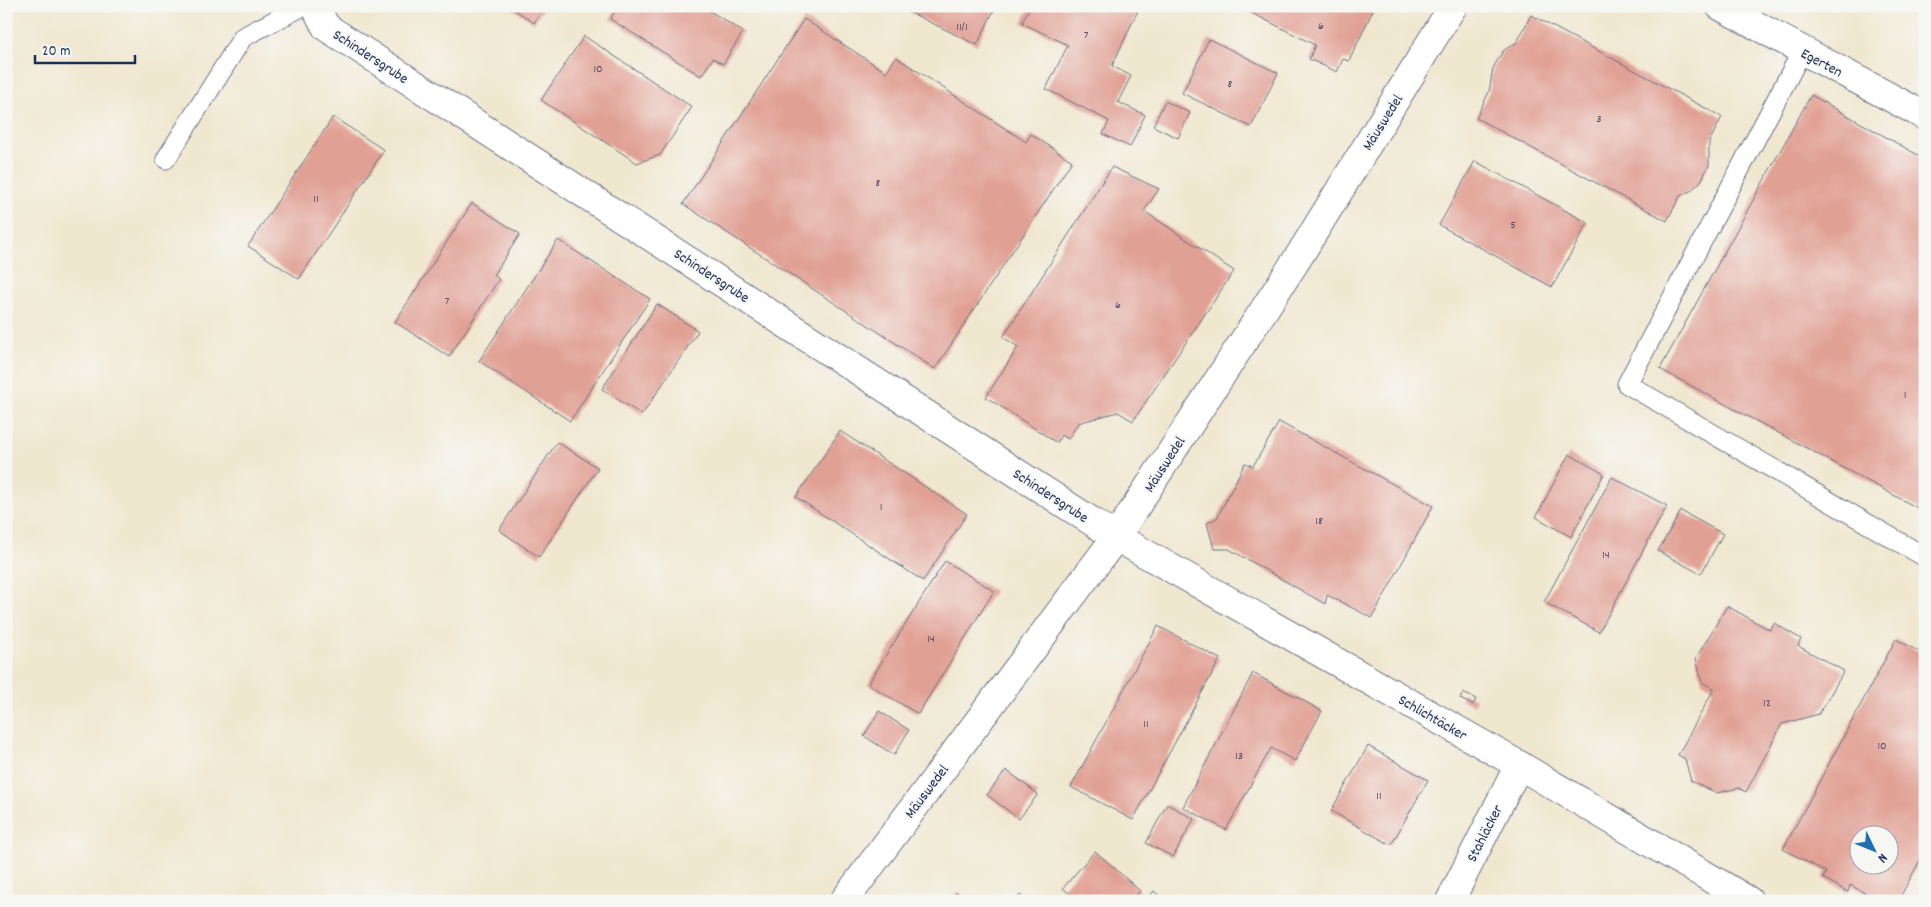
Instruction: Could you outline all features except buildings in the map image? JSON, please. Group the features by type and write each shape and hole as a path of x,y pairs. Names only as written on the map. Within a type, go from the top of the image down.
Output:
{"street":[{"name":"Schindersgrube","path":"315,6 326,27 1116,537"},
{"name":"Mäuswedel","path":"844,901 1116,537 1299,256 1453,6"},
{"name":"Egerten","path":"1720,6 1925,116"},
{"name":"Schlichtäcker","path":"1116,537 1518,765 1749,901"},
{"name":"Stahläcker","path":"1450,901 1518,765"}],"lane":[{"path":"166,159 243,37 303,6"},
{"path":"1802,51 1627,384 1925,556"}]}
